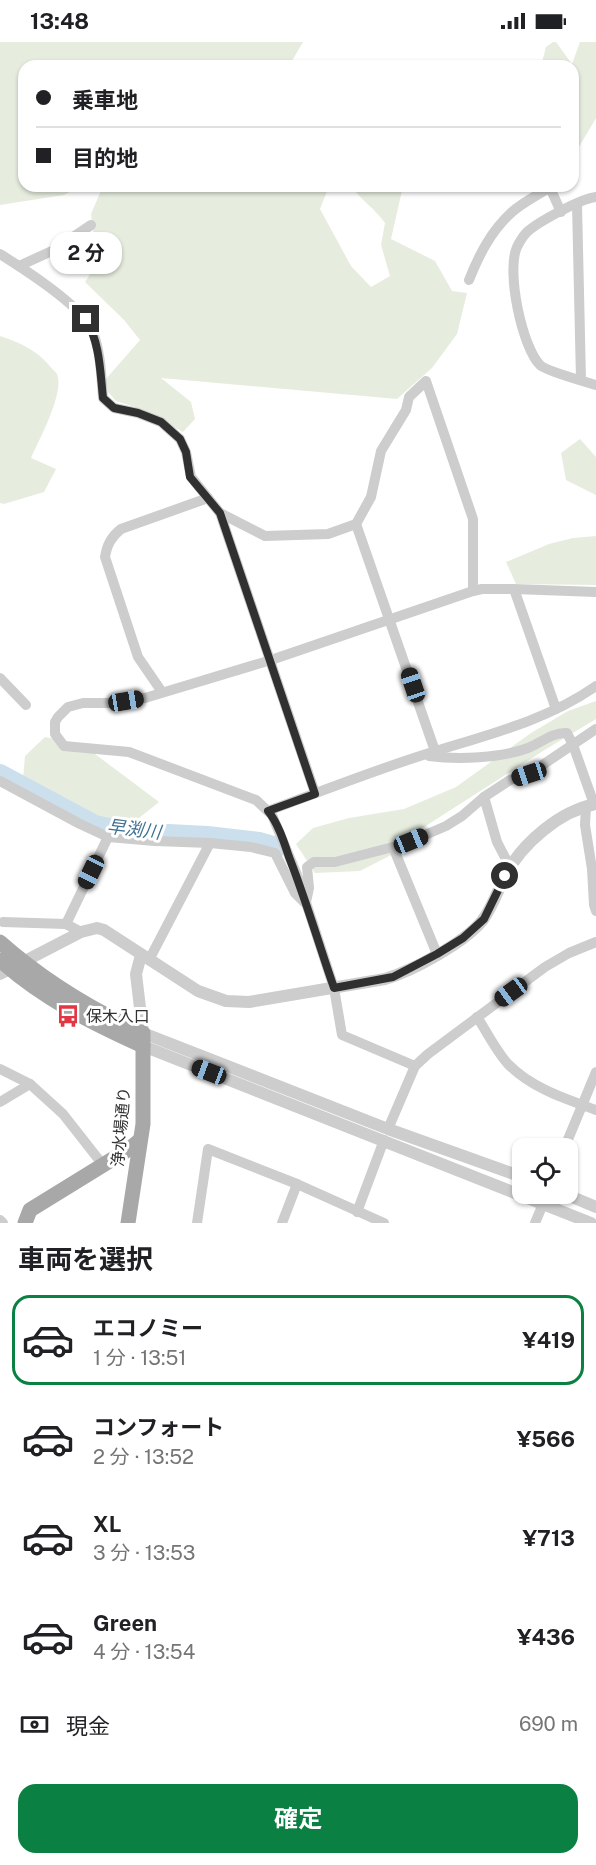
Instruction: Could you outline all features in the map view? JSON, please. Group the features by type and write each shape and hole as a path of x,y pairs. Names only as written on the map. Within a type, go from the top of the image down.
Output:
{"main road":[{"path":"0,942 8,966 76,1015 143,1040"},
{"name":"浄水場通り","path":"128,1223 143,1124 143,1040"},
{"path":"25,1223 30,1210 140,1140"}],"street":[{"path":"469,280 492,233 512,212 542,192"},
{"path":"552,192 561,212"},
{"path":"596,197 589,198 561,212 527,232 514,257 520,323 541,367 596,385"},
{"path":"577,204 581,380"},
{"path":"19,266 54,250 91,225"},
{"path":"0,254 35,277 86,319 99,351 103,398 114,408 138,413 161,422 180,439 186,452 190,477 220,513 315,794"},
{"path":"220,513 265,536 327,534 356,524 371,497 381,452 406,410 410,397 426,381 473,519 473,591"},
{"path":"162,692 138,657 105,557 107,546 121,529 208,498"},
{"path":"356,524 435,751"},
{"path":"514,589 556,710"},
{"path":"415,1066 342,1035 334,988 297,875 272,815 268,811 255,800 129,752 64,746 55,734 55,723 68,707 83,703 126,701 162,692 271,660 473,591 514,589 596,592"},
{"path":"0,678 27,705"},
{"path":"268,811 423,755 546,715 596,686"},
{"path":"306,903 309,888 307,867 310,864 335,862 393,847 446,826 462,816 484,796 510,780 529,774 571,740 596,729"},
{"path":"423,755 471,757 513,752 528,748 560,733 571,740 592,805 587,841 596,910"},
{"path":"0,781 108,837 154,842 210,843 251,847 275,853 295,893 306,903"},
{"path":"484,796 497,842 510,867"},
{"path":"8,966 81,932 97,928 104,930 198,991 217,999 235,1002 249,1002 393,977 463,938 484,919 510,867 523,849 544,830 592,805"},
{"path":"66,924 108,837"},
{"path":"210,843 136,974 143,1040 386,1135 512,1190"},
{"path":"393,847 437,954"},
{"path":"3,922 66,924 81,932"},
{"path":"357,1212 415,1066 477,1017 553,963 569,953 596,942"},
{"path":"477,1017 504,1059 521,1075 545,1090 596,1110"},
{"path":"0,1069 30,1084 63,1114 103,1165"},
{"path":"568,1138 596,1072"},
{"path":"0,1102 30,1084"},
{"path":"386,1135 512,1174"},
{"path":"197,1223 208,1149 384,1223"},
{"path":"282,1223 297,1185"},
{"path":"578,1199 596,1207"},
{"path":"535,1223 543,1204 591,1223"}],"shaded area":[{"path":"0,42 303,42 292,60 18,60 18,192 70,192 64,195 0,205"},
{"path":"556,42 569,60 543,60 546,47"},
{"path":"580,42 596,42 596,118 579,147 579,60 573,60"},
{"path":"100,192 327,192 320,209 351,266 371,287 390,276 381,245 385,223 356,192 402,192 391,239 435,261 452,291 467,293 457,334 432,368 397,399 161,378 191,402 195,419 183,432 144,410 116,401 108,392 105,380 140,340 124,320 85,282 105,251 94,237 91,214"},
{"path":"0,336 38,354 57,374 59,382 50,416 31,458 56,469 44,492 4,504 0,503"},
{"path":"580,439 596,457 596,495 566,480 561,453"},
{"path":"596,536 596,585 516,584 506,562 549,544 573,538"},
{"path":"596,701 596,719 421,829 399,851 360,871 315,873 296,844 313,828 349,818 404,809 456,787 531,733 568,711"},
{"path":"45,737 83,745 159,802 128,827 75,811 23,779 25,756"}],"waterway":[{"name":"早渕川","path":"0,773 95,824 130,831 207,835 259,841 280,847"}],"place":[{"name":"保木入口","path":"68,1016"}],"route":[{"path":"86,319 99,351 103,398 114,408 138,413 161,422 180,439 186,452 190,477 220,513 315,794 268,811 272,815 297,875 334,988 393,977 463,938 484,919 505,876"}]}
